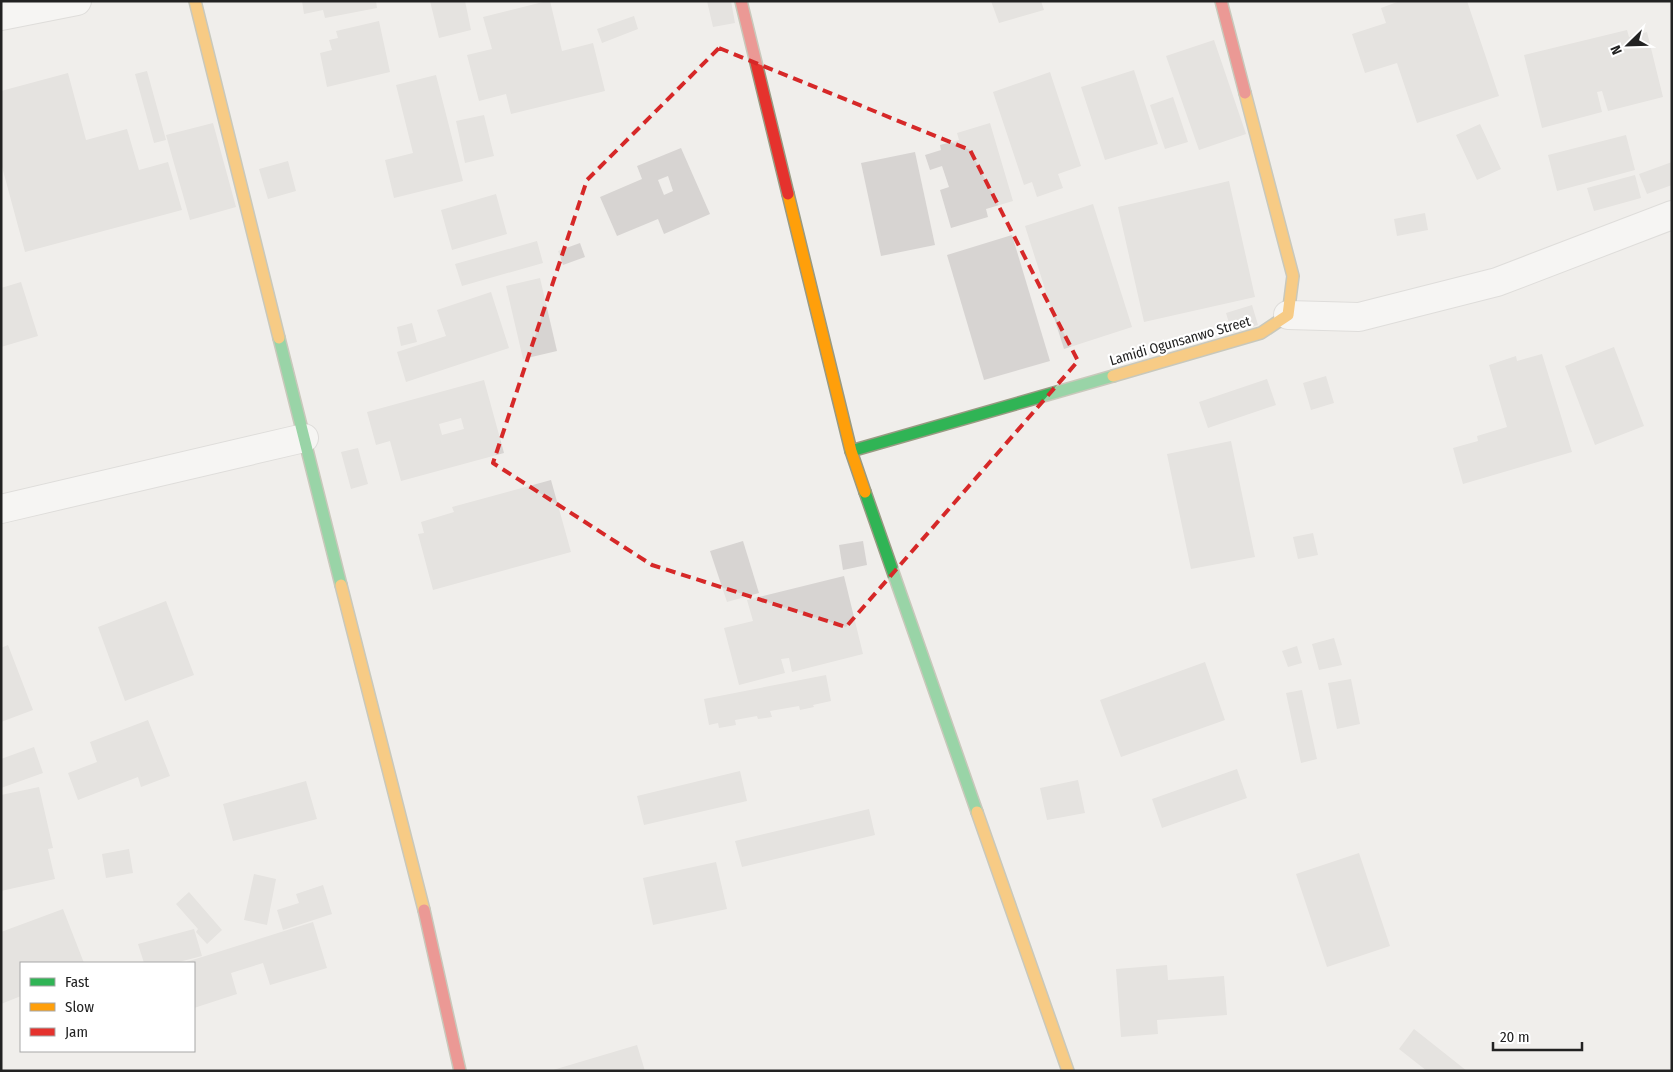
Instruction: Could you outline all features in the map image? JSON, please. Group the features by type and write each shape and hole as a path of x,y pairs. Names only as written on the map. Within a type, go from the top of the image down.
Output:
{"street":[{"path":"1,16 76,1"},
{"path":"196,1 304,438 425,914 460,1071"},
{"path":"741,1 851,451 1068,1071"},
{"path":"1221,1 1293,276 1288,315 1359,318 1498,282 1672,215"},
{"name":"Lamidi Ogunsanwo Street","path":"851,451 1262,333 1288,315"},
{"path":"1,509 304,438"}],"highlighted area":[{"path":"719,48 970,150 1078,361 846,627 652,565 493,463 587,180"}],"building":[{"path":"302,1 376,1 377,8 325,18 323,10 304,14"},
{"path":"430,1 465,1 471,30 439,38"},
{"path":"550,1 562,51 593,43 605,91 511,114 506,94 479,101 467,55 492,49 483,17"},
{"path":"707,1 731,1 735,23 713,27"},
{"path":"991,1 1041,1 1044,10 999,23"},
{"path":"1400,1 1467,1 1499,96 1417,123 1397,63 1365,73 1352,34 1386,23 1381,8"},
{"path":"634,16 638,29 602,43 597,29"},
{"path":"379,21 390,72 327,87 320,53 332,50 329,40 338,38 336,31"},
{"path":"1627,30 1629,37 1647,32 1663,97 1608,111 1602,91 1597,92 1602,112 1542,128 1524,55"},
{"path":"1214,40 1246,134 1199,150 1166,56"},
{"path":"1134,70 1158,144 1105,160 1081,87"},
{"path":"147,71 166,140 154,143 135,74"},
{"path":"1050,72 1081,166 1058,174 1063,188 1037,197 1032,182 1024,185 993,92"},
{"path":"68,73 86,140 127,129 139,170 168,162 182,210 25,252 1,163 1,91"},
{"path":"436,75 463,181 394,198 385,160 413,153 396,85"},
{"path":"1173,97 1188,142 1165,149 1150,105"},
{"path":"484,115 494,156 465,163 456,121"},
{"path":"213,123 236,207 190,220 166,135"},
{"path":"990,123 1013,201 986,209 988,217 951,228 940,190 949,187 942,166 930,170 925,155 941,150 940,145 959,140 957,133"},
{"path":"1480,124 1501,169 1477,180 1456,135"},
{"path":"1626,135 1635,170 1557,191 1548,155"},
{"path":"681,148 710,214 664,234 658,219 617,236 600,197 642,179 637,166","holes":["668,176 673,191 664,195 658,180"]},
{"path":"915,152 935,245 881,256 861,163"},
{"path":"288,161 296,191 268,199 259,169"},
{"path":"1672,162 1672,185 1647,194 1639,174"},
{"path":"1635,175 1641,198 1594,211 1587,188"},
{"path":"1229,181 1255,297 1144,322 1118,207"},
{"path":"496,194 507,234 452,250 441,210"},
{"path":"1093,204 1132,327 1064,349 1025,226"},
{"path":"1425,213 1428,230 1397,236 1394,219"},
{"path":"1012,235 1050,361 984,380 947,255"},
{"path":"537,241 543,263 462,286 455,264"},
{"path":"580,243 585,257 563,265 558,251"},
{"path":"540,278 557,351 523,359 506,286"},
{"path":"21,282 38,336 1,347 1,288"},
{"path":"491,292 509,348 406,382 397,352 446,336 437,310"},
{"path":"1252,305 1258,325 1232,333 1226,313"},
{"path":"412,323 417,342 401,346 397,327"},
{"path":"1614,347 1644,426 1595,445 1565,366"},
{"path":"1542,354 1572,452 1463,484 1453,448 1478,441 1477,436 1507,427 1489,365 1516,356 1517,361"},
{"path":"1326,376 1334,403 1311,410 1303,383"},
{"path":"1267,379 1276,405 1208,428 1199,402"},
{"path":"484,380 504,453 401,481 390,441 376,445 367,412","holes":["461,418 464,429 442,435 439,424"]},
{"path":"1231,441 1255,557 1191,569 1167,454"},
{"path":"358,448 368,484 351,489 341,452"},
{"path":"551,480 571,552 433,590 418,534 424,533 421,522 454,512 452,507"},
{"path":"1313,533 1318,555 1298,559 1293,537"},
{"path":"743,541 759,593 727,602 710,551"},
{"path":"863,541 867,565 843,570 839,545"},
{"path":"844,576 863,654 792,672 789,658 781,659 785,673 739,685 724,628 753,621 747,600"},
{"path":"166,601 194,675 125,701 98,627"},
{"path":"1334,638 1342,665 1319,670 1312,644"},
{"path":"8,645 33,710 1,722 1,648"},
{"path":"1297,646 1302,663 1288,667 1282,651"},
{"path":"1205,662 1225,720 1121,757 1100,700"},
{"path":"826,675 831,701 800,710 799,706 770,711 772,717 758,719 757,716 735,720 736,725 719,728 718,723 709,725 704,699"},
{"path":"1351,679 1360,724 1337,729 1328,683"},
{"path":"1302,690 1317,759 1301,763 1286,693"},
{"path":"148,720 170,776 141,787 138,777 78,800 68,773 97,762 90,742"},
{"path":"34,747 43,773 1,788 1,759"},
{"path":"1237,769 1247,798 1162,828 1152,799"},
{"path":"740,771 747,801 644,825 637,796"},
{"path":"1078,780 1085,813 1047,820 1040,788"},
{"path":"306,781 317,819 233,841 223,804"},
{"path":"39,787 53,848 48,849 55,879 1,891 1,795"},
{"path":"869,809 875,835 742,867 735,841"},
{"path":"129,849 133,873 106,878 102,854"},
{"path":"1359,853 1390,946 1327,967 1296,874"},
{"path":"716,862 727,909 653,925 643,878"},
{"path":"254,874 276,879 267,925 244,920"},
{"path":"323,885 332,914 283,930 277,910 299,903 296,894"},
{"path":"189,892 222,930 207,944 196,932 198,929 176,904"},
{"path":"63,909 84,962 20,962 20,996 1,1004 1,932"},
{"path":"313,922 327,968 270,985 263,963 231,973 237,994 195,1008 195,962 186,962"},
{"path":"194,929 202,956 179,962 144,962 138,944"},
{"path":"1167,965 1168,980 1224,976 1227,1015 1157,1020 1158,1034 1121,1037 1116,969"},
{"path":"1414,1029 1467,1071 1427,1071 1399,1049"},
{"path":"637,1045 645,1071 553,1071 553,1070"}],"traffic: fast":[{"path":"279,338 341,585"},
{"path":"851,451 1113,376"},
{"path":"865,492 977,812"}],"traffic: slow":[{"path":"195,1 279,338"},
{"path":"1113,376 1261,333 1288,315 1293,276 1245,93"},
{"path":"788,194 851,451 865,492"},
{"path":"341,585 424,910"},
{"path":"977,812 1068,1071"}],"traffic: jam":[{"path":"741,1 788,194"},
{"path":"1221,1 1245,93"},
{"path":"424,910 460,1071"}]}
